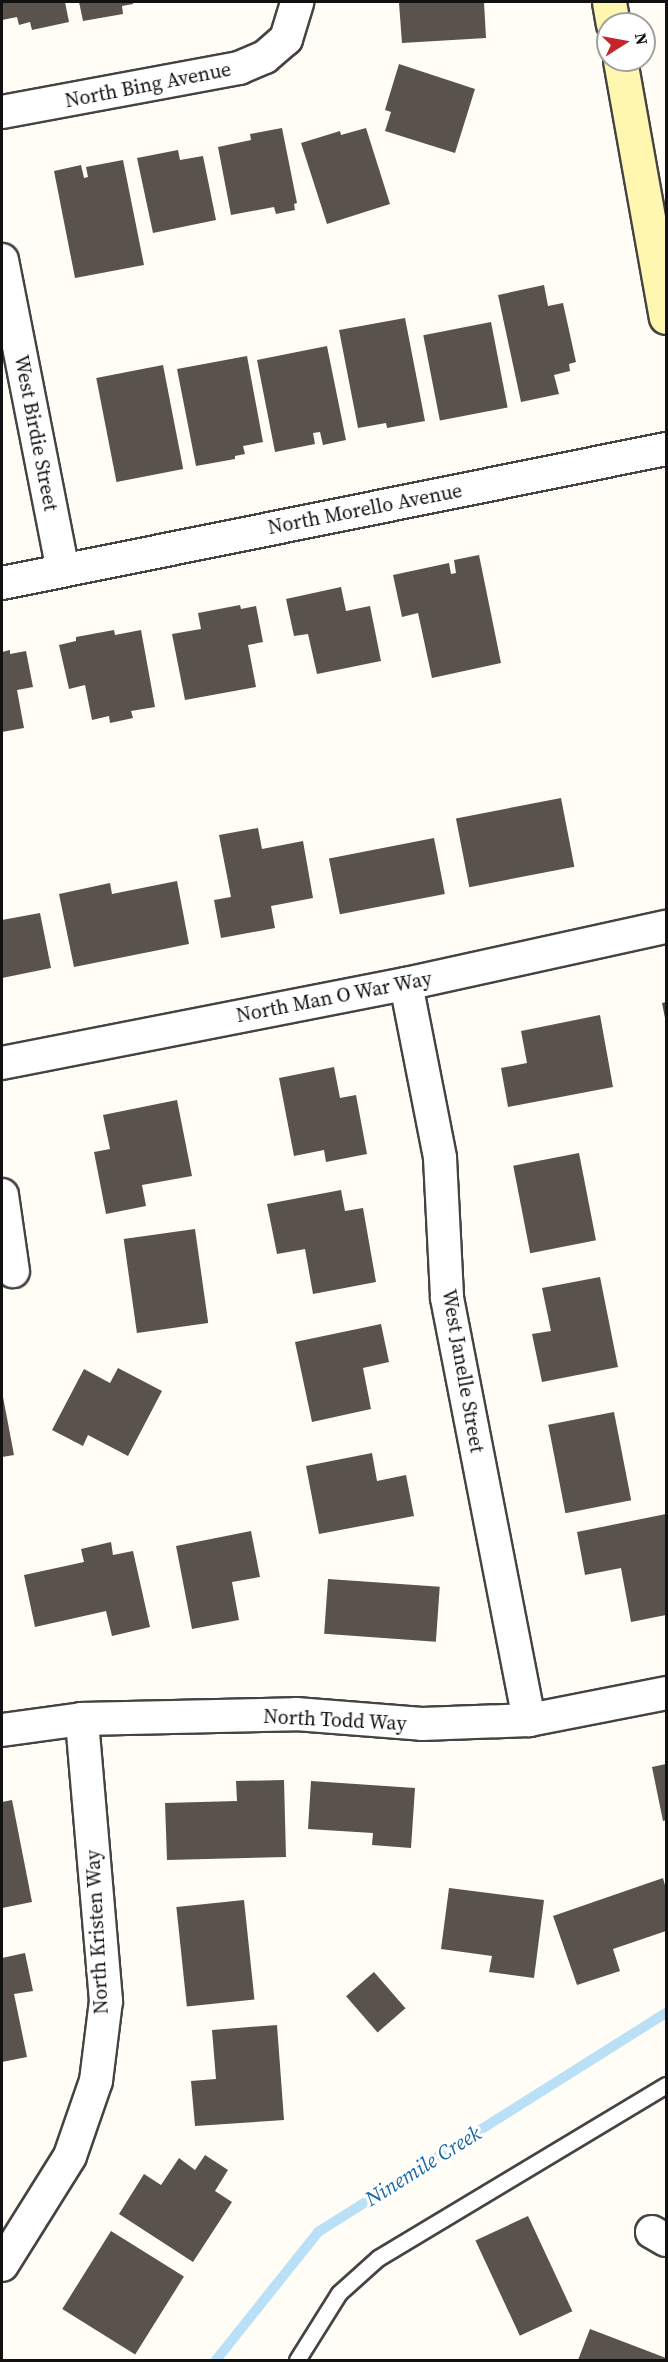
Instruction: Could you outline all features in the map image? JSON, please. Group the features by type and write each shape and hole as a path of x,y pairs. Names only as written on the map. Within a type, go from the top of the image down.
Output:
{"street":[{"name":"North Bing Avenue","path":"2,112 239,68 265,57 286,39 297,2"},
{"path":"622,72 666,317"},
{"name":"West Birdie Street","path":"2,260 63,570"},
{"name":"North Morello Avenue","path":"2,582 666,449"},
{"name":"North Man O War Way","path":"2,1063 406,984 666,927"},
{"name":"West Janelle Street","path":"406,984 440,1158 447,1298 529,1720"},
{"path":"2,1195 14,1272"},
{"name":"North Todd Way","path":"2,1730 82,1719 297,1714 422,1724 529,1720 666,1693"},
{"name":"North Kristen Way","path":"2,2265 69,2156 96,2082 106,2001 82,1719"}],"lane":[{"path":"297,2361 339,2293 378,2258 666,2085"}],"building":[{"path":"2,2 65,2 69,22 32,30 30,22 19,25 17,17 2,20"},
{"path":"79,2 133,2 133,4 122,6 123,14 83,21"},
{"path":"484,2 486,38 402,43 399,3"},
{"path":"399,64 475,89 455,153 385,131 391,112 385,110"},
{"path":"282,128 297,203 294,204 295,210 276,214 274,207 231,215 218,147 251,140 250,134"},
{"path":"366,128 390,204 327,224 301,143 340,131 341,135"},
{"path":"178,150 180,160 203,156 216,220 153,233 137,158"},
{"path":"123,160 144,265 75,278 54,171 81,165 84,178 88,177 86,167"},
{"path":"544,285 548,306 563,303 576,362 569,364 570,371 554,375 559,394 521,402 498,295"},
{"path":"405,318 425,421 387,428 386,423 358,428 339,330"},
{"path":"491,322 508,407 440,421 423,335"},
{"path":"327,346 346,440 323,445 320,432 313,433 315,444 275,452 257,360"},
{"path":"247,356 263,442 243,446 245,454 235,456 235,459 196,466 177,369"},
{"path":"163,365 183,469 116,482 96,378"},
{"path":"479,555 501,663 432,678 418,613 402,617 393,575 449,563 451,574 456,573 454,560"},
{"path":"341,587 346,611 370,606 381,661 317,674 308,634 294,636 286,599"},
{"path":"240,605 241,609 256,606 263,642 248,645 256,687 185,700 172,634 201,629 198,613"},
{"path":"114,630 115,635 141,630 155,707 131,711 133,718 110,723 109,716 92,720 85,685 69,689 59,645 76,641 76,637"},
{"path":"10,650 10,654 26,651 33,687 17,690 24,728 2,732 2,652"},
{"path":"561,798 574,867 469,887 456,818"},
{"path":"258,828 262,849 303,841 313,898 271,906 275,928 221,938 214,900 231,897 219,835"},
{"path":"434,838 445,894 340,914 329,858"},
{"path":"177,881 189,944 74,967 59,894 110,883 112,894"},
{"path":"40,913 51,968 2,978 2,920"},
{"path":"666,1002 666,1018 665,1018 662,1003"},
{"path":"600,1015 613,1087 508,1107 501,1068 527,1063 521,1031"},
{"path":"334,1067 340,1098 356,1095 367,1154 326,1162 324,1150 294,1156 279,1078"},
{"path":"177,1100 192,1176 142,1185 146,1206 106,1214 94,1152 110,1149 103,1115"},
{"path":"579,1153 596,1240 530,1253 513,1166"},
{"path":"341,1190 345,1211 363,1208 376,1282 313,1294 305,1249 277,1254 267,1204"},
{"path":"195,1229 208,1323 137,1333 124,1239"},
{"path":"600,1277 618,1367 542,1382 532,1334 551,1331 542,1288"},
{"path":"381,1324 389,1362 363,1368 371,1409 312,1422 295,1342"},
{"path":"118,1368 162,1391 128,1456 88,1435 83,1446 52,1430 84,1369 110,1383"},
{"path":"2,1398 14,1455 2,1457"},
{"path":"614,1412 631,1500 565,1513 548,1425"},
{"path":"372,1453 377,1481 406,1475 414,1516 319,1534 306,1466"},
{"path":"666,1514 666,1615 631,1622 621,1568 585,1575 577,1532"},
{"path":"251,1531 260,1577 232,1582 239,1620 192,1629 176,1546"},
{"path":"111,1542 113,1555 133,1551 150,1627 112,1636 106,1611 35,1627 24,1575 84,1562 81,1549"},
{"path":"328,1579 440,1587 436,1642 324,1634"},
{"path":"666,1764 666,1820 663,1821 652,1767"},
{"path":"284,1780 286,1857 167,1860 165,1803 237,1801 236,1781"},
{"path":"311,1781 415,1788 411,1848 372,1845 373,1833 308,1829"},
{"path":"12,1800 32,1902 2,1908 2,1802"},
{"path":"663,1878 666,1889 666,1931 613,1949 620,1971 577,1985 553,1916"},
{"path":"449,1888 544,1900 534,1978 489,1972 492,1956 441,1949"},
{"path":"244,1900 254,1999 187,2007 176,1907"},
{"path":"25,1953 33,1991 14,1994 27,2057 2,2062 2,1958"},
{"path":"374,1972 405,2008 378,2033 346,1996"},
{"path":"277,2025 284,2120 195,2126 191,2081 216,2079 212,2030"},
{"path":"205,2155 228,2170 215,2191 232,2202 193,2262 119,2214 144,2174 161,2185 179,2158 195,2170"},
{"path":"528,2216 572,2311 520,2336 475,2241"},
{"path":"111,2231 184,2277 135,2355 62,2309"},
{"path":"590,2329 666,2358 666,2360 578,2360"}],"waterway":[{"name":"Ninemile Creek","path":"216,2360 318,2232 666,2013"}]}
